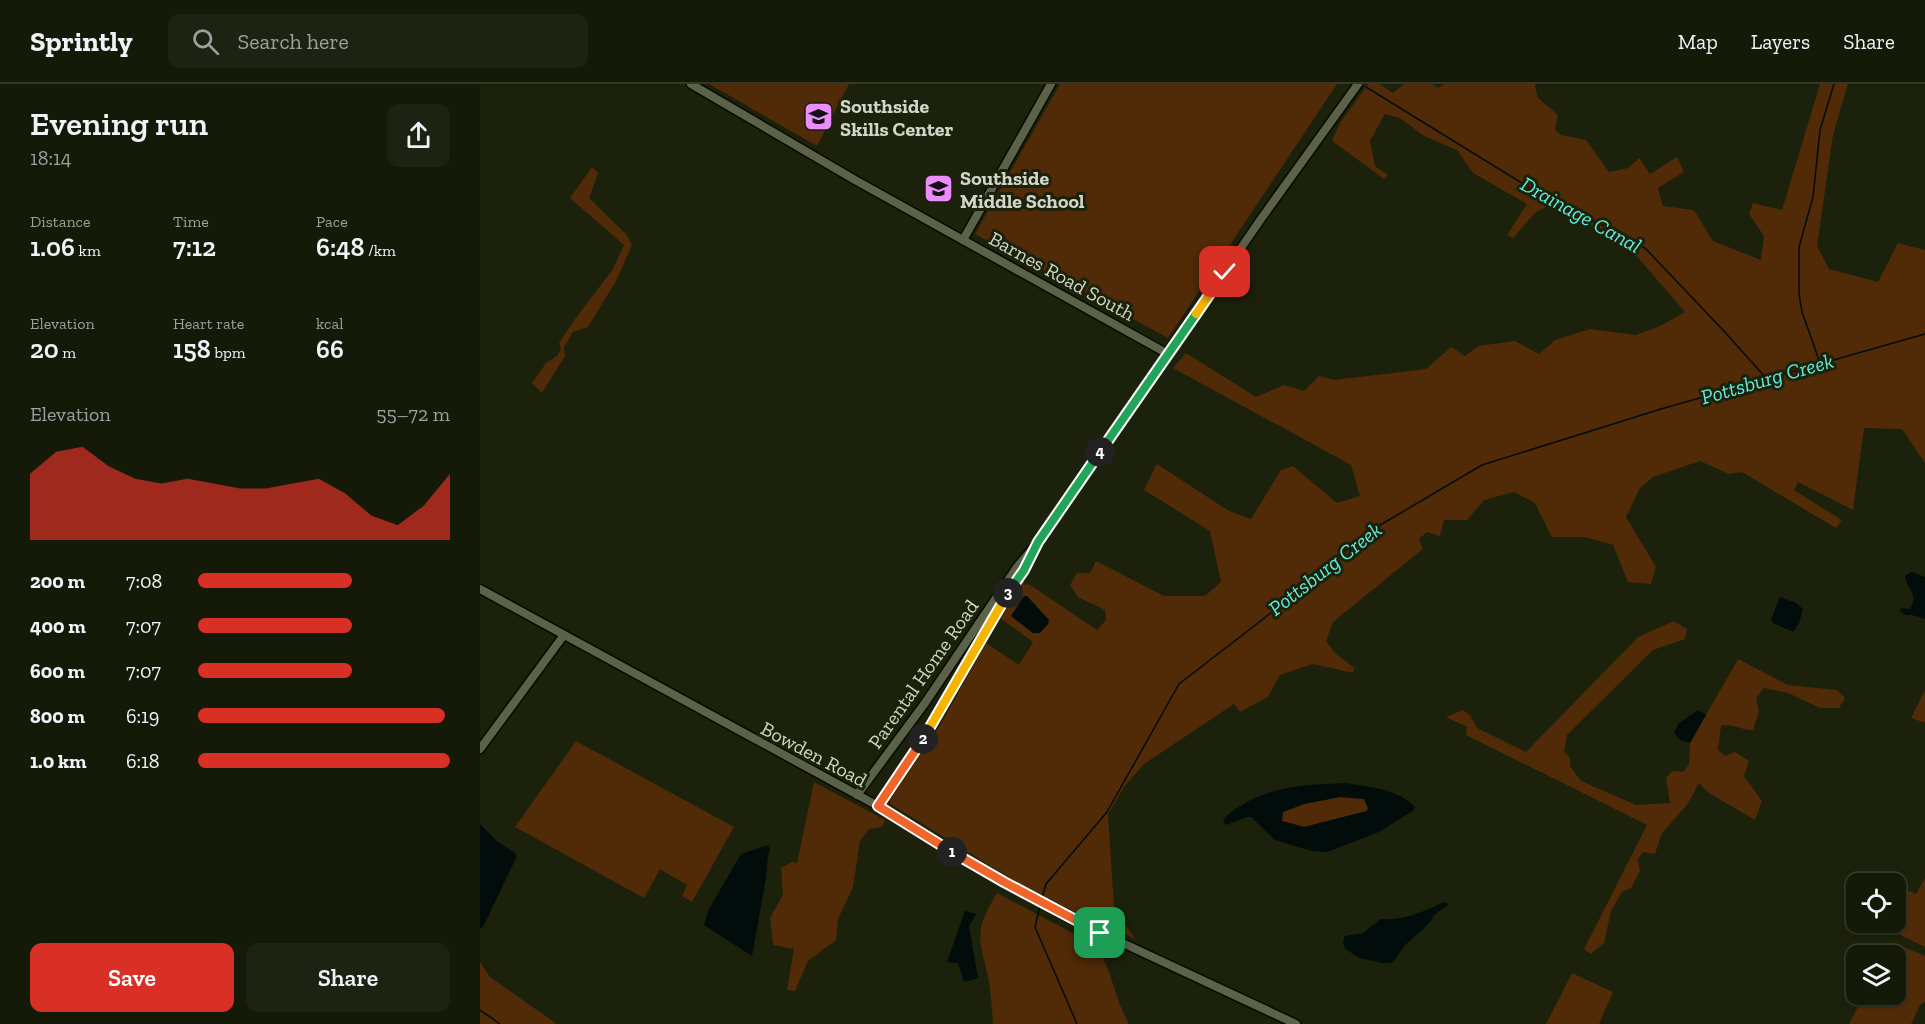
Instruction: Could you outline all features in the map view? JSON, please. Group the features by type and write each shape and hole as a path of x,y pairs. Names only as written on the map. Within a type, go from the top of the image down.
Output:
{"main road":[{"name":"Barnes Road South","path":"691,84 847,175 1168,354"},
{"path":"963,240 1051,84"},
{"name":"Parental Home Road","path":"878,806 940,712 982,628 1017,567 1038,542 1358,84"},
{"name":"Bowden Road","path":"480,589 878,806 1067,917 1296,1024"},
{"name":"Parental Home Road","path":"858,795 982,628"},
{"path":"480,749 564,635"}],"shaded area":[{"path":"709,84 849,84 817,146"},
{"path":"1060,84 1337,84 1168,338 975,234"},
{"path":"1368,84 1380,84 1393,93 1404,84 1432,84 1438,88 1444,84 1536,84 1538,98 1558,115 1555,130 1561,135 1586,140 1609,172 1628,168 1639,158 1650,174 1677,157 1684,172 1658,188 1663,206 1694,210 1713,241 1761,260 1764,236 1749,214 1753,203 1782,210 1820,84 1848,84 1833,135 1817,246 1829,269 1878,282 1898,243 1925,250 1925,463 1902,429 1864,428 1853,510 1798,482 1794,490 1842,520 1836,528 1742,472 1729,474 1700,461 1653,477 1640,488 1626,517 1656,567 1651,584 1628,582 1613,545 1585,537 1552,537 1535,503 1514,492 1484,500 1467,520 1444,520 1440,536 1427,532 1419,539 1423,549 1333,622 1326,641 1334,652 1354,668 1353,673 1313,664 1280,675 1268,697 1240,712 1234,704 1144,764 1124,787 1108,814 1114,907 1135,939 1107,925 1102,926 1015,881 890,804 890,800 939,727 986,643 1019,665 1033,642 1000,618 1023,579 1025,585 1029,584 1097,630 1106,620 1105,610 1078,597 1070,585 1077,573 1090,573 1096,561 1164,596 1205,596 1221,582 1210,531 1144,490 1157,464 1229,511 1251,519 1281,470 1293,466 1337,503 1360,496 1351,465 1173,368 1186,353 1256,397 1284,385 1304,391 1319,376 1334,380 1426,369 1451,347 1465,356 1478,346 1515,341 1539,354 1555,340 1590,329 1636,335 1660,326 1685,312 1627,245 1609,238 1580,220 1570,221 1561,213 1546,207 1536,212 1513,238 1507,235 1527,204 1473,173 1457,150 1424,136 1400,118 1385,114 1370,141 1375,166 1388,175 1384,179 1332,141 1340,123"},
{"path":"592,167 598,173 589,198 627,235 632,245 616,281 588,327 573,332 564,347 565,356 542,393 532,383 546,363 557,356 561,349 559,343 613,269 624,245 570,198"},
{"path":"1912,572 1925,577 1925,619 1905,615 1900,611 1901,608 1910,609 1913,604 1913,596 1905,578"},
{"path":"1024,596 1027,596 1049,620 1040,633 1033,633 1011,616"},
{"path":"1780,597 1796,603 1803,609 1794,631 1773,623 1771,620"},
{"path":"1674,621 1687,629 1685,639 1653,650 1567,735 1564,752 1570,758 1570,766 1581,781 1636,805 1670,803 1666,778 1672,771 1683,772 1689,764 1690,743 1738,659 1788,685 1837,690 1845,698 1839,708 1820,708 1788,693 1764,688 1756,698 1759,712 1753,730 1722,725 1717,749 1725,756 1735,752 1749,761 1744,776 1762,801 1755,820 1709,793 1699,783 1687,805 1662,833 1655,854 1643,852 1638,859 1640,871 1631,888 1622,892 1611,911 1604,943 1591,954 1584,949 1647,825 1466,735 1467,727 1446,717 1463,710 1470,715 1477,728 1526,752 1638,637"},
{"path":"1925,690 1925,723 1911,718"},
{"path":"1698,710 1706,715 1690,743 1680,740 1674,733 1678,724"},
{"path":"576,741 734,827 692,902 682,896 687,885 660,869 644,898 515,827"},
{"path":"814,782 885,820 882,827 869,829 860,841 853,887 838,919 836,940 808,961 795,991 787,990 794,949 773,945 770,918 783,895 781,868 792,862 797,863"},
{"path":"1346,783 1383,790 1400,796 1415,807 1414,810 1379,832 1327,852 1312,851 1275,840 1251,817 1226,825 1223,822 1240,806 1265,794 1291,787","holes":["1340,797 1364,799 1367,811 1304,827 1282,821 1283,812 1304,804"]},
{"path":"1340,797 1364,799 1367,811 1304,827 1282,821 1282,812 1304,804"},
{"path":"480,824 498,842 517,856 483,927 480,928"},
{"path":"768,845 770,850 766,878 752,956 704,925 709,909 741,854"},
{"path":"1925,878 1925,947 1896,933 1906,933 1907,890 1916,894"},
{"path":"997,893 1097,946 1129,1024 993,1024 989,982 980,937 984,918"},
{"path":"1444,902 1449,904 1433,916 1432,920 1404,946 1395,960 1390,963 1360,958 1345,949 1343,941 1345,936 1363,933 1381,919 1406,917"},
{"path":"965,911 976,914 969,926 978,978 964,982 958,963 947,962"},
{"path":"1906,948 1925,956 1925,1002 1920,1005 1911,1024 1849,1024 1859,1005 1906,1005"},
{"path":"480,962 490,977 557,1024 480,1024"},
{"path":"1572,973 1613,992 1599,1024 1546,1024"}],"waterway":[{"name":"Drainage Canal","path":"1820,363 1802,312 1799,294 1799,247 1813,197 1820,130 1834,84"},
{"name":"Drainage Canal","path":"1366,87 1554,203 1615,229 1645,248 1766,378"},
{"name":"Pottsburg Creek","path":"1042,898 1046,884 1107,812 1179,684 1276,609 1365,534 1482,465 1661,409 1925,334"},
{"name":"Pottsburg Creek","path":"1040,906 1035,927 1077,1024"},
{"path":"480,1010 500,1024"}],"place":[{"name":"Southside Skills Center","path":"819,117"},
{"name":"Southside Middle School","path":"939,189"}],"route":[{"path":"1100,933 976,867 878,806 940,712 998,609 1024,570 1038,542 1225,272"}]}
